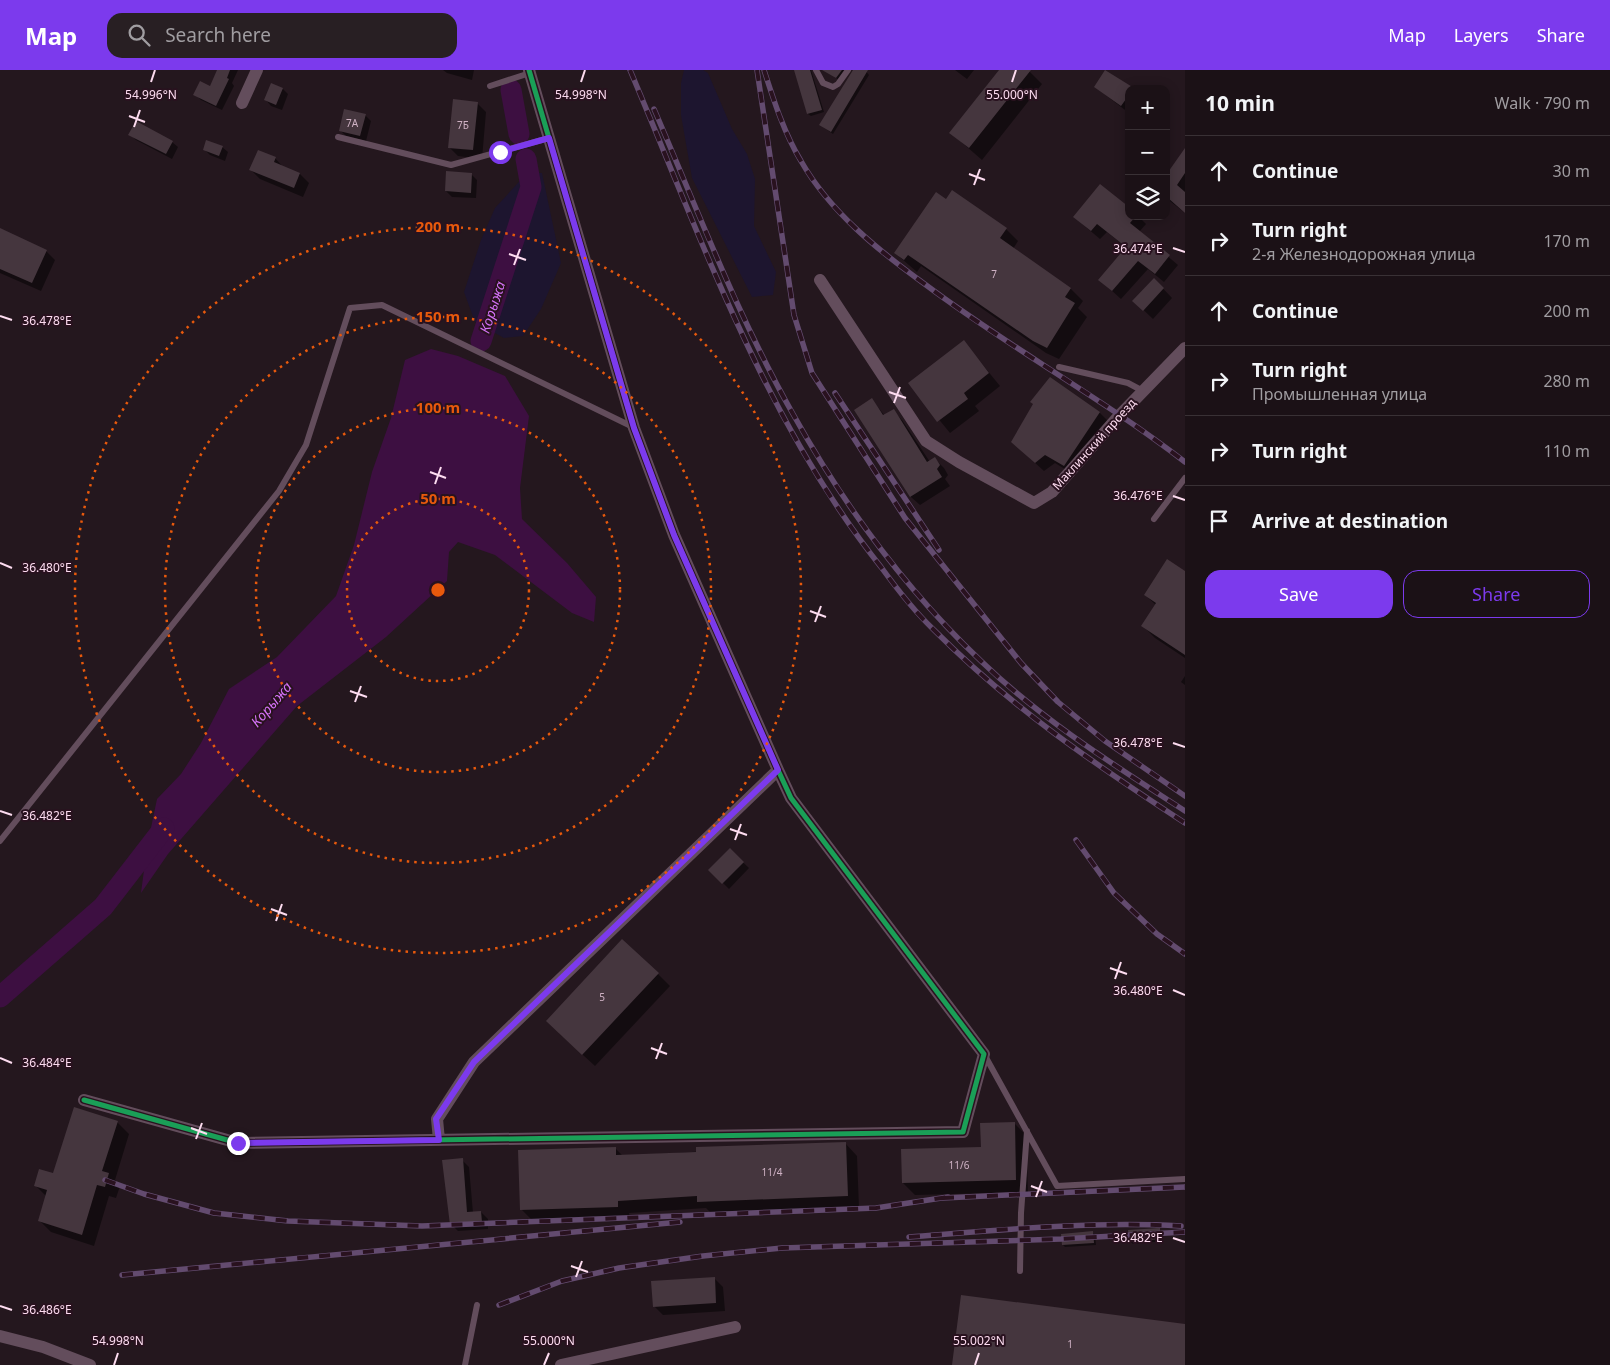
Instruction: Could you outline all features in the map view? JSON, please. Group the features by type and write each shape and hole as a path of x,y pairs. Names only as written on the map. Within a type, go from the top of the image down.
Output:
{"street":[{"path":"242,103 257,70"},
{"path":"84,1100 238,1143 963,1132 984,1054 791,798 778,770 674,535 634,428 530,71"},
{"name":"Маклинский проезд","path":"820,280 926,441 959,462 1034,503 1052,492 1143,391 1185,348"},
{"path":"439,1140 436,1119 474,1062 778,770"},
{"path":"561,1365 735,1327"},
{"path":"0,1336 43,1347 90,1365"}],"lane":[{"path":"816,70 822,83 833,87 838,84 848,70"},
{"path":"490,86 530,71"},
{"path":"338,137 451,165 549,138"},
{"path":"0,841 279,492 306,445 350,308 382,305 634,428"},
{"path":"1059,367 1128,383 1143,391"},
{"path":"1154,519 1185,478"},
{"path":"984,1054 1057,1186 1185,1179"},
{"path":"1020,1271 1021,1213 1027,1130"},
{"path":"465,1365 477,1305"}],"shaded area":[{"path":"684,70 703,70 708,73 732,129 747,154 755,179 754,226 776,272 773,295 752,297 692,178 681,115 681,83"},
{"path":"528,172 542,173 561,263 541,309 523,336 504,338 475,322 464,292 481,240 495,208"}],"water":[{"path":"431,349 458,356 505,376 529,416 520,488 522,519 567,563 596,597 594,622 572,613 495,555 458,542 449,552 447,581 386,637 297,706 168,854 141,893 147,847 157,799 181,774 201,743 229,689 277,657 336,596 354,545 372,472 391,418 405,360"}],"building":[{"path":"217,70 230,70 227,78 229,79 216,106 193,95 200,81 210,86"},
{"path":"794,70 810,70 822,110 807,114"},
{"path":"822,70 842,70 836,78"},
{"path":"853,70 868,70 831,132 819,125"},
{"path":"999,70 1031,70 969,148 949,133"},
{"path":"1105,70 1129,85 1125,85 1125,100 1121,106 1094,87"},
{"path":"271,83 283,88 276,105 264,100"},
{"path":"453,99 478,102 473,150 448,148"},
{"path":"344,109 366,114 360,136 339,131"},
{"path":"136,121 173,141 166,154 128,135"},
{"path":"206,140 223,146 219,156 203,150"},
{"path":"1185,148 1185,173 1177,185 1185,192 1185,213 1170,200 1170,169"},
{"path":"258,150 276,157 274,162 300,173 294,188 249,170"},
{"path":"446,171 472,173 471,193 445,191"},
{"path":"1100,184 1125,204 1125,220 1133,220 1130,223 1170,255 1155,274 1138,261 1112,291 1098,280 1126,247 1097,224 1091,231 1073,217"},
{"path":"952,190 1007,228 1000,238 1071,288 1065,297 1075,303 1047,348 1033,341 908,255 904,260 894,253 936,192 946,199"},
{"path":"0,228 47,250 32,283 0,269"},
{"path":"1154,278 1164,288 1143,311 1132,301"},
{"path":"964,340 989,373 964,393 968,399 937,422 908,383"},
{"path":"1050,377 1100,412 1064,466 1045,455 1035,463 1011,442 1033,404 1030,402"},
{"path":"872,398 883,415 894,409 927,462 935,457 940,465 937,469 942,477 910,497 854,410"},
{"path":"1167,559 1185,571 1185,655 1141,626 1156,603 1144,595"},
{"path":"730,848 744,862 722,884 708,870"},
{"path":"622,939 659,973 582,1055 546,1021"},
{"path":"74,1107 118,1121 102,1171 109,1173 105,1187 97,1185 82,1235 38,1221 47,1190 34,1186 39,1169 53,1173"},
{"path":"1015,1122 1016,1180 902,1183 901,1149 981,1147 980,1123"},
{"path":"846,1142 848,1196 697,1202 697,1196 618,1201 618,1207 520,1210 518,1150 616,1147 616,1155 696,1152 696,1147"},
{"path":"463,1158 467,1212 481,1211 482,1222 450,1225 442,1160"},
{"path":"1160,1228 1161,1239 1129,1242 1128,1230"},
{"path":"1093,1231 1094,1243 1062,1245 1061,1234"},
{"path":"715,1277 716,1303 653,1307 651,1281"},
{"path":"961,1295 1185,1324 1185,1365 952,1365"}],"waterway":[{"name":"Корыжа","path":"511,90 519,134"},
{"name":"Корыжа","path":"481,341 531,187 526,159"},
{"name":"Корыжа","path":"0,997 103,907 164,828"}],"railway":[{"path":"630,70 710,263 739,328 770,390 803,452 840,511 887,575 927,623 963,658 1023,710 1086,756 1185,823"},
{"path":"757,70 794,315 812,373 905,518 1021,663 1058,702 1105,741 1185,796"},
{"path":"764,70 784,128 801,161 826,197 873,244 958,308 1121,416 1185,462"},
{"path":"654,109 736,302 773,377 812,448 878,545 953,634 1004,682 1079,741 1185,811"},
{"path":"835,393 939,550"},
{"path":"1076,840 1114,893 1157,934 1185,954"},
{"path":"105,1180 144,1194 214,1213 288,1221 422,1226 876,1208 948,1197"},
{"path":"943,1198 1185,1187"},
{"path":"122,1275 680,1222"},
{"path":"909,1237 1079,1225 1181,1226"},
{"path":"499,1305 562,1281 619,1268 703,1256 782,1248 1061,1239 1185,1232"}],"cycle path":[{"path":"84,1100 238,1143 963,1132 984,1054 791,798 778,770 674,535 634,428 529,70"}],"route":[{"path":"238,1143 439,1140 436,1119 474,1062 778,770 674,535 634,428 549,138 500,152"}]}
